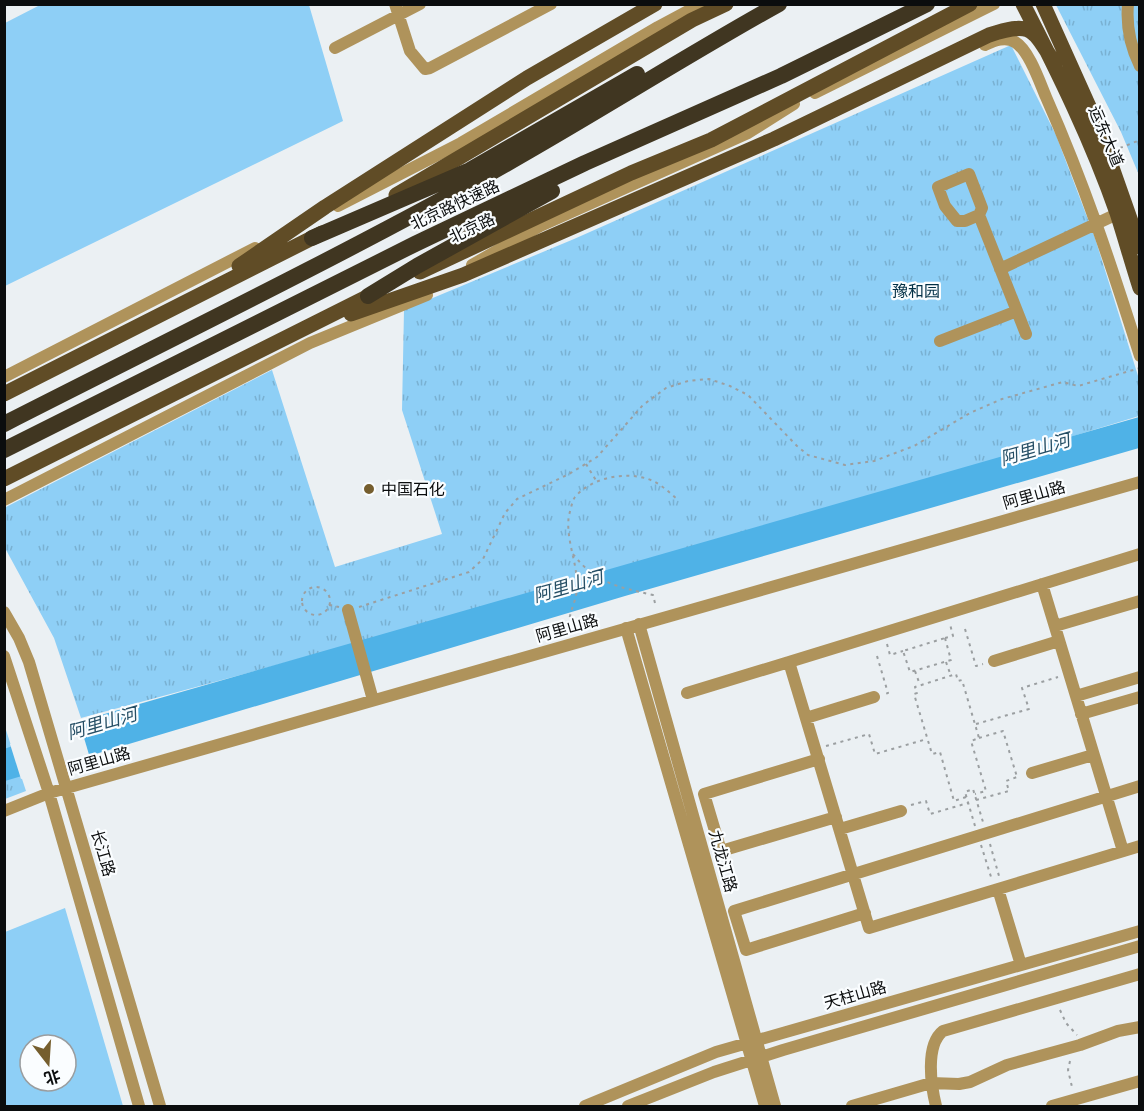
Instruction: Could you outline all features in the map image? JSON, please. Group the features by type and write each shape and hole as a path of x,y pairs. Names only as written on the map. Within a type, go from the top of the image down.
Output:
{"highway":[{"name":"北京路快速路","path":"4,450 585,163 781,76 927,4"},
{"path":"312,238 470,170 684,47 772,8"},
{"name":"北京路快速路","path":"4,424 372,237 575,125 772,8"},
{"path":"368,296 520,207 707,117 781,76"}],"main road":[{"path":"185,303 325,207 527,78 655,4"},
{"path":"4,394 390,198 692,20 726,4"},
{"name":"运东大道","path":"1023,4 1054,64 1092,147 1117,214 1140,288"},
{"name":"运东大道","path":"1043,4 1096,122 1140,247"},
{"name":"北京路","path":"4,479 368,296 631,173 711,140 963,8"},
{"path":"289,336 444,282 774,139 989,35 1010,28 1025,29 1036,34 1054,64"}],"street":[{"path":"334,48 397,10 420,4"},
{"path":"397,10 410,51 424,69 430,68 551,4"},
{"path":"4,377 462,143 701,4"},
{"path":"444,282 540,226 748,133 810,95 994,4"},
{"path":"1128,4 1127,20 1131,48 1140,66"},
{"path":"4,500 310,344 567,237 723,168 996,40 1008,39 1017,43 1033,66 1073,158 1097,223 1140,356"},
{"path":"1000,269 1117,214"},
{"path":"979,215 1026,334"},
{"path":"940,341 1017,311"},
{"name":"阿里山路","path":"4,811 49,793 1140,482"},
{"path":"687,693 1140,554"},
{"path":"1042,584 1123,851"},
{"path":"1054,626 1140,601"},
{"path":"348,610 373,700"},
{"name":"长江路","path":"4,612 29,662 160,1107"},
{"name":"九龙江路","path":"639,624 750,1042"},
{"name":"九龙江路","path":"626,628 755,1058 765,1107"},
{"path":"994,661 1059,641"},
{"path":"4,656 49,793 139,1107"},
{"path":"789,662 869,928 1140,846"},
{"path":"1076,696 1140,677"},
{"path":"806,718 874,697"},
{"path":"1081,714 1140,697"},
{"path":"817,754 704,794 721,851 836,817"},
{"path":"1032,773 1094,755"},
{"path":"865,913 746,950 734,911 1140,786"},
{"path":"840,830 901,812"},
{"path":"998,889 1021,965"},
{"name":"天柱山路","path":"585,1107 716,1052 1140,931"},
{"name":"天柱山路","path":"628,1107 755,1058 1140,946"},
{"path":"936,1107 931,1083 933,1045 936,1036 943,1031 1140,974"},
{"path":"852,1107 931,1083 970,1082 1007,1065 1080,1046 1118,1031 1140,1027"},
{"name":"九龙江路","path":"755,1058 776,1107"},
{"path":"1052,1107 1140,1081"}],"path":[{"path":"1107,154 1140,140"},
{"path":"329,605 348,610 469,572 483,559 505,513 517,499 569,474 597,457 643,405 666,388 688,381 709,380 730,386 748,395 808,455 845,465 874,461 914,446 970,413 1002,399 1063,382 1078,386 1140,368"},
{"path":"586,464 597,482"},
{"path":"567,621 575,603 577,588 569,539 569,517 574,499 590,485 606,478 630,476 648,479 663,487 678,500"},
{"path":"572,552 584,569 603,581 653,595"},
{"path":"319,588 327,593 329,605 322,614 313,615 304,609 302,599 307,591 319,588"},
{"path":"884,633 891,655 953,636 946,614"},
{"path":"965,629 976,666 994,661"},
{"path":"903,651 909,672 946,662 951,660 945,638"},
{"path":"874,697 888,693 877,656"},
{"path":"946,662 951,676"},
{"path":"915,671 920,685"},
{"path":"966,797 954,801 940,752 932,754 914,694 917,693 915,687 956,674 958,681 962,680 979,738"},
{"path":"975,724 1029,709 1022,688 1069,674"},
{"path":"975,794 986,791 971,741 1003,731 1017,777"},
{"path":"817,754 868,734 875,754 927,739"},
{"path":"976,801 1009,791 1006,781 1032,773"},
{"path":"998,889 982,835 964,792 973,789 982,835 998,889"},
{"path":"901,812 903,808 926,801 930,814 968,803"}],"green space":[{"path":"40,5 309,5 343,121 5,286 5,23"},
{"path":"1056,5 1139,5 1139,175 1121,132"},
{"name":"豫和园","path":"1011,45 1056,135 1095,238 1139,379 1139,416 612,572 81,718 54,638 5,548 4,508 272,370 335,567 442,534 402,410 404,310 574,239"},
{"path":"4,724 26,791 5,799 4,799"},
{"path":"65,908 123,1106 5,1106 5,932"}],"water":[{"name":"阿里山河","path":"1139,417 1139,448 625,596 5,781 4,749 101,715"}],"pier":[{"path":"79,721 90,758 21,779 10,744"}],"place":[{"name":"中国石化","path":"369,489"}]}
